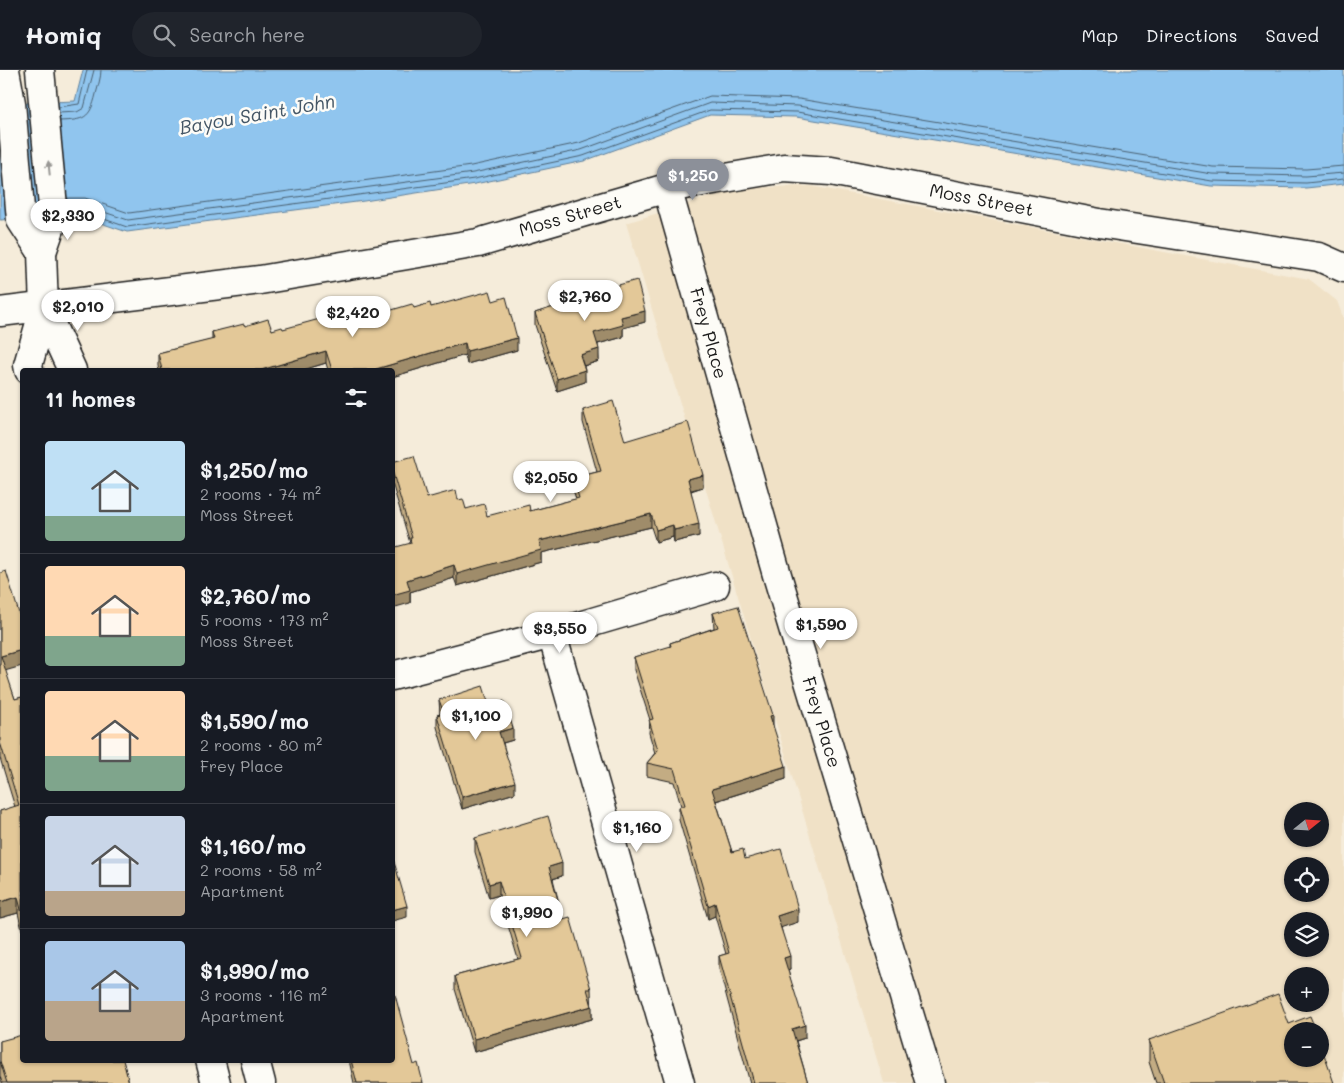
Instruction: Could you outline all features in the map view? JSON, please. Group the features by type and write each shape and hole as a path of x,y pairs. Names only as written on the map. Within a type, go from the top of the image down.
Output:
{"street":[{"path":"5,70 11,103 21,220 42,252"},
{"path":"29,368 44,309 42,252 54,217 40,70"},
{"name":"Moss Street","path":"0,312 44,309 260,280 478,243 667,188 784,168 831,170 1099,223 1319,256 1344,268"},
{"name":"Frey Place","path":"667,188 777,575 930,1083"},
{"path":"44,309 71,368"},
{"path":"395,675 552,634 716,586"},
{"path":"552,634 680,1083"},
{"path":"211,1063 216,1083"},
{"path":"256,1063 261,1083"}],"shaded area":[{"path":"810,186 1309,279 1337,301 1344,320 1344,1083 884,1083 626,223 738,188"}],"water":[{"name":"Bayou Saint John","path":"83,70 1344,70 1344,184 1306,188 1211,186 796,117 710,115 584,161 475,184 364,201 127,232 80,216 0,220 0,104 75,101"}],"building":[{"path":"637,280 645,311 621,317 623,325 594,333 599,349 580,355 585,370 557,379 535,313 566,303 563,294 609,281 611,287"},
{"path":"490,291 493,301 506,297 517,338 467,351 465,343 379,368 331,368 326,351 268,368 162,368 158,353 214,339 212,332 244,324 245,326 268,319 272,330 282,327 283,329 338,314 341,325 412,304 414,308 430,303 431,307"},
{"path":"613,401 625,441 688,422 703,475 688,479 699,524 674,530 673,525 656,530 651,514 539,541 541,550 457,574 454,565 407,580 410,590 395,594 395,547 411,543 410,538 412,538 395,480 395,461 414,456 427,498 456,490 458,500 463,499 466,509 484,504 487,516 529,505 530,511 579,498 573,478 601,471 583,410"},
{"path":"6,571 20,616 20,651 1,656 15,699 20,698 20,906 18,897 0,902 0,811 19,805 0,742 0,573"},
{"path":"738,606 773,715 770,716 786,766 712,789 732,852 743,849 745,859 781,849 798,909 777,916 790,956 784,958 805,1025 792,1029 808,1083 754,1083 719,956 729,953 715,903 708,906 679,807 685,805 674,769 647,763 658,750 649,720 653,719 634,657 671,646 670,643 718,627 713,613"},
{"path":"483,686 489,705 504,701 513,728 499,732 515,782 462,797 437,715 444,713 439,700"},
{"path":"548,816 562,863 549,867 563,919 570,917 591,989 587,989 592,1006 474,1039 455,976 522,958 499,881 489,884 475,838"},
{"path":"395,865 407,906 395,909"},
{"path":"1278,994 1288,1022 1284,1022 1284,1067 1328,1067 1334,1083 1164,1083 1149,1040"},
{"path":"395,995 414,1065 418,1063 423,1083 357,1083 352,1063 395,1063"},
{"path":"1310,1016 1312,1022 1294,1022"},
{"path":"20,1036 20,1063 124,1063 129,1083 7,1083 0,1061 0,1041"}]}
